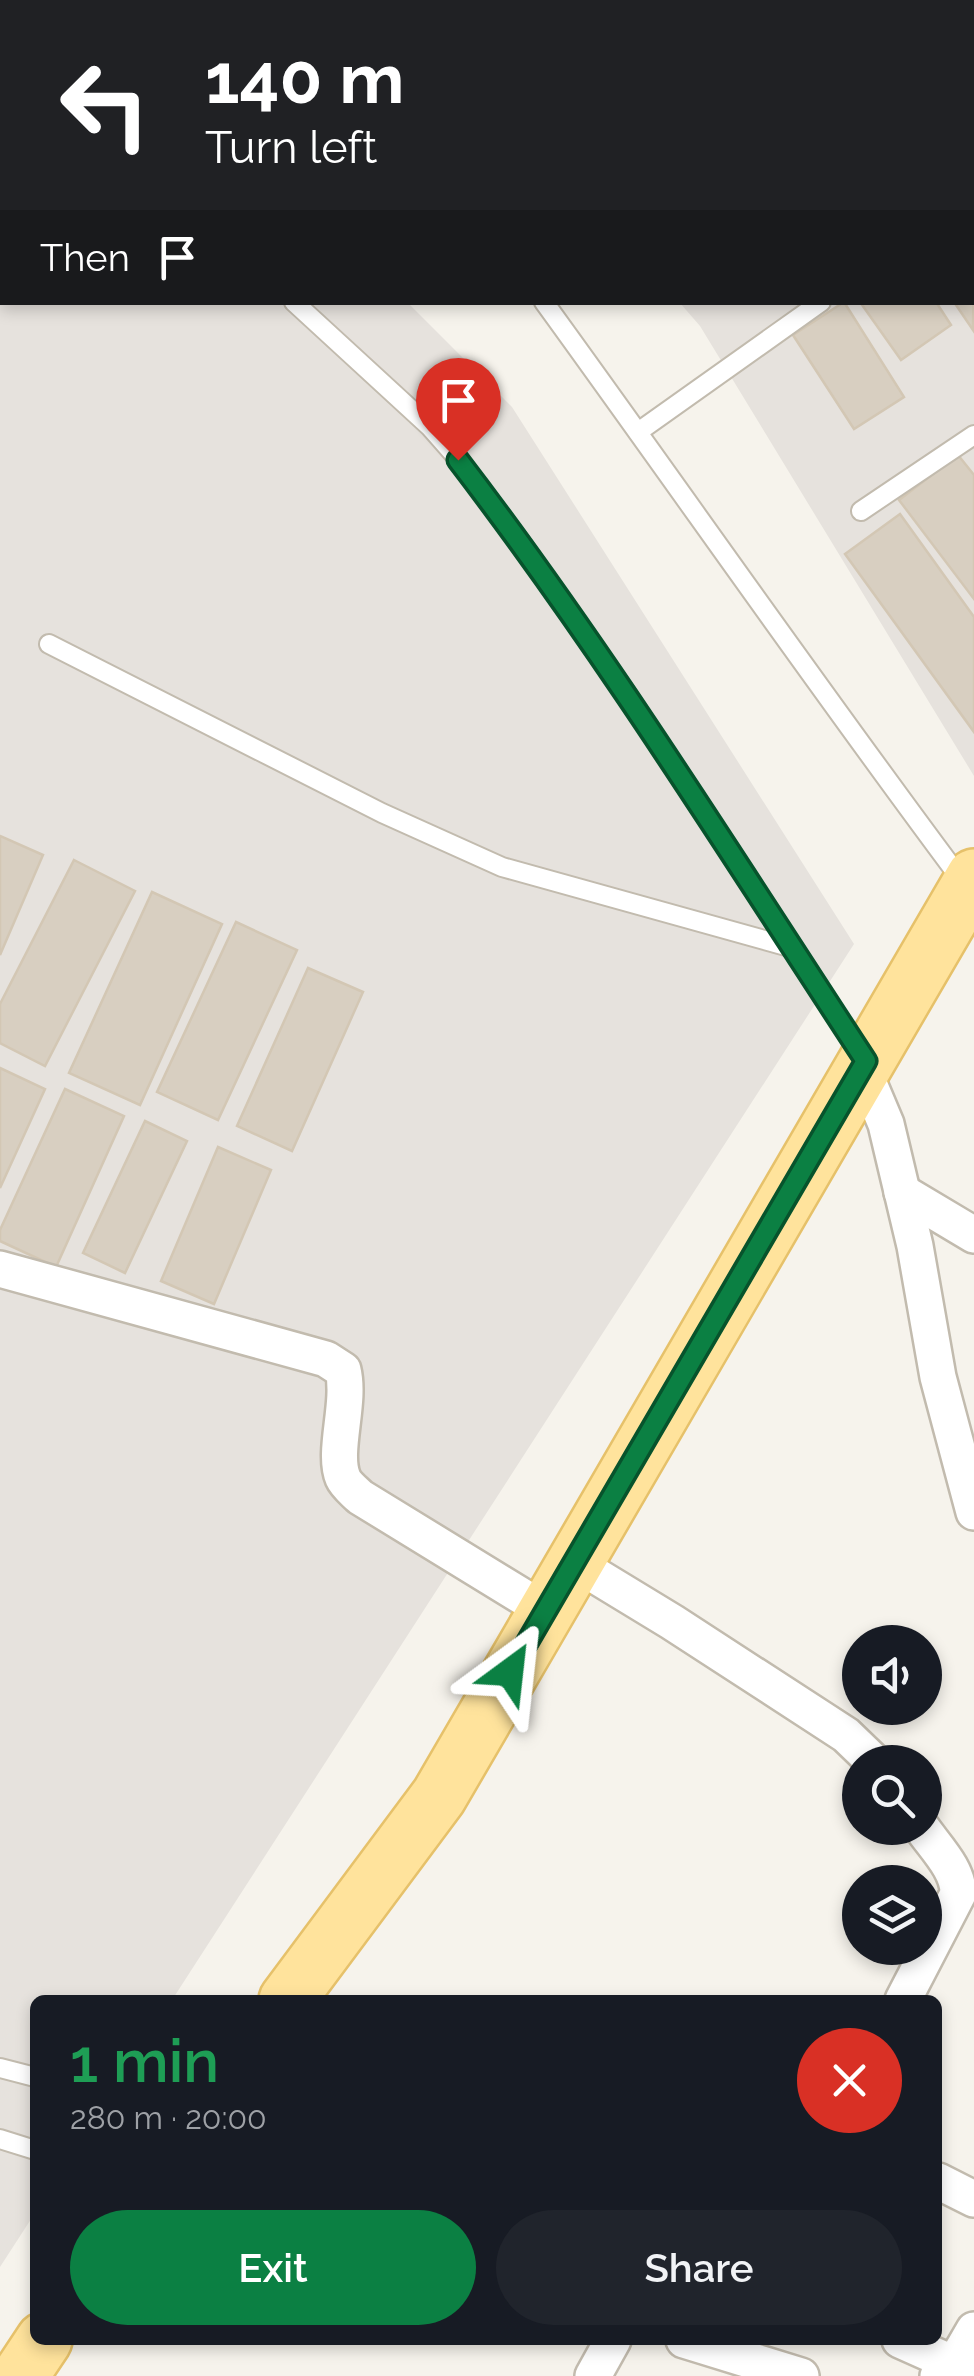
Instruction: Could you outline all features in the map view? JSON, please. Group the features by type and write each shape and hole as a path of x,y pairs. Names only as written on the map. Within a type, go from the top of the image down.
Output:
{"main road":[{"path":"291,1995 439,1796 864,1064 965,905"},
{"path":"20,2376 41,2345"}],"street":[{"path":"864,1064 886,1124 938,1377 974,1512"},
{"path":"902,1192 974,1235"},
{"path":"0,1269 326,1359 343,1370 347,1388 340,1462 344,1480 360,1496 546,1611"},
{"path":"574,1563 658,1613 856,1745"},
{"path":"906,1995 958,1894 959,1883 934,1845"},
{"path":"942,2183 974,2199"},
{"path":"909,2345 955,2372 974,2330"},
{"path":"593,2376 611,2345"},
{"path":"700,2345 800,2376"}],"lane":[{"path":"297,305 396,394 469,473 626,694 793,948 864,1064"},
{"path":"546,305 837,714 965,905"},
{"path":"638,432 817,305"},
{"path":"861,511 974,435"},
{"path":"48,644 382,813 502,868 793,948"},
{"path":"0,2068 30,2076"},
{"path":"0,2139 30,2148"}],"shaded area":[{"path":"0,305 410,305 512,407 854,944 175,1995 30,1995 30,2221 0,2267"},
{"path":"682,305 974,305 974,776 700,326"}],"building":[{"path":"839,305 846,305 904,397 854,429 793,335"},
{"path":"862,305 938,305 951,325 901,360"},
{"path":"956,305 973,305 973,330"},
{"path":"958,455 974,475 974,599 899,500"},
{"path":"900,514 974,617 974,732 845,554"},
{"path":"0,836 43,855 0,955"},
{"path":"74,860 135,891 45,1066 0,1043 0,1004"},
{"path":"152,892 222,924 140,1105 69,1073"},
{"path":"236,922 297,950 218,1120 157,1092"},
{"path":"308,968 363,992 292,1151 237,1126"},
{"path":"0,1068 45,1089 0,1188"},
{"path":"65,1089 124,1116 56,1267 0,1241 0,1230"},
{"path":"145,1121 187,1141 125,1273 83,1253"},
{"path":"218,1147 271,1170 214,1304 161,1281"}],"route":[{"path":"458,460 520,541 626,694 866,1061 510,1672"}]}
